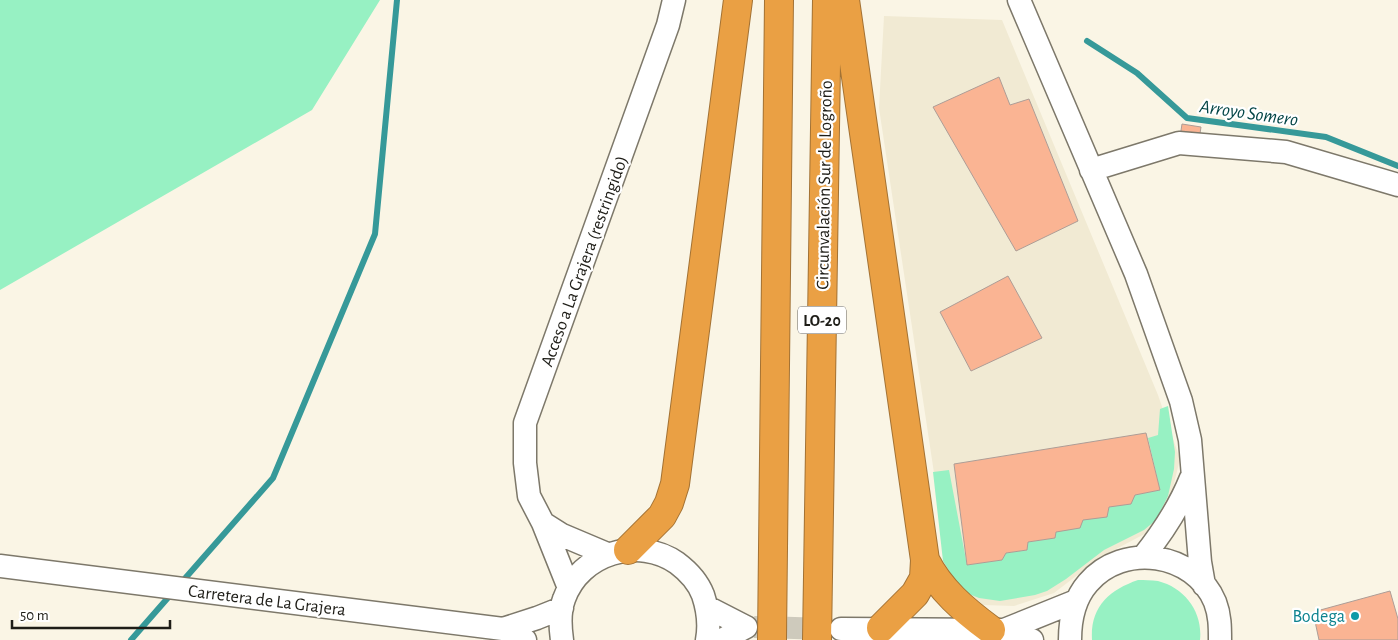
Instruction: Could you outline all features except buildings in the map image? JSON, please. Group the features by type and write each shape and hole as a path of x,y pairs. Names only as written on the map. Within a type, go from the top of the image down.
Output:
{"highway":[{"path":"617,552 662,516 670,503 675,484 738,0"},
{"name":"LO-20","path":"772,640 779,0"},
{"name":"Circunvalación Sur de Logroño","path":"827,0 829,635"},
{"path":"845,0 925,560 924,578 915,594 881,628"},
{"path":"925,560 932,575 967,612 998,630"}],"street":[{"name":"Acceso a La Grajera (restringido)","path":"565,598 543,523 529,496 525,423 668,25 674,0"},
{"path":"1019,0 1136,274 1181,401 1190,440 1200,562 1204,585"},
{"path":"1091,170 1179,143 1286,152 1398,184"},
{"path":"1143,557 1170,521 1182,500 1192,475"},
{"path":"543,523 562,535 617,552"},
{"path":"562,640 560,627 565,598 579,574 592,563 617,552 649,550 669,558 687,570 700,587 707,607 709,629 707,640"},
{"path":"1070,640 1070,620 1076,600 1088,583 1104,569 1123,560 1143,557 1161,558 1177,564 1192,573 1204,585 1215,602 1220,621 1220,640"},
{"name":"Carretera de La Grajera","path":"0,566 503,629 525,640"},
{"name":"Carretera de La Grajera","path":"503,629 537,618 565,598"},
{"path":"998,630 1076,600"},
{"path":"707,607 746,627 722,640"},
{"path":"829,635 881,628 998,630 1032,640"}],"shaded area":[{"path":"884,16 1002,20 1158,395 1180,459 1169,504 1154,529 1101,557 1054,593 1014,606 983,605 963,597 950,579 879,108"}],"green space":[{"path":"0,0 380,0 312,110 0,290"},
{"path":"1168,406 1175,452 1174,469 1168,496 1156,520 1144,530 1104,550 1047,591 1000,601 979,598 964,592 943,561 933,472 949,470 967,565 1002,560 1006,553 1027,550 1028,542 1055,538 1056,532 1135,495 1160,490 1148,438 1158,435 1160,409"},
{"path":"1138,580 1151,580 1168,584 1184,595 1195,611 1200,630 1200,640 1092,640 1094,618 1103,601 1118,589"}],"waterway":[{"path":"181,583 273,478 375,234 397,0"},
{"name":"Arroyo Somero","path":"1087,41 1137,73 1187,118 1326,137 1398,166"},
{"path":"131,640 173,592"}],"tunnel":[{"path":"754,627 832,629"}],"place":[{"name":"Bodega","path":"1355,616"}]}
